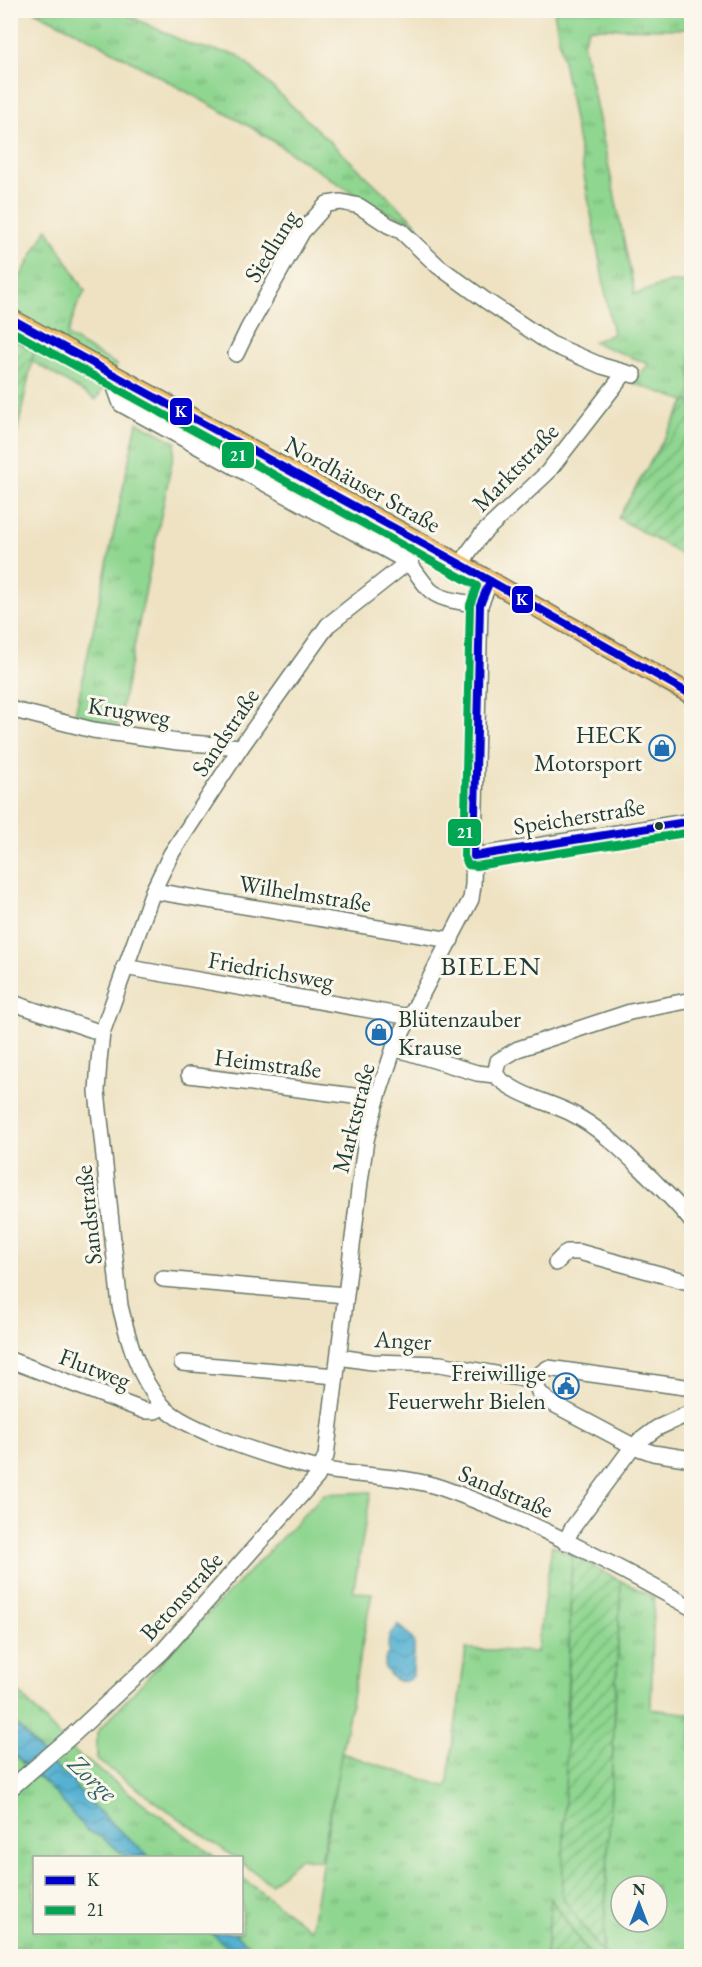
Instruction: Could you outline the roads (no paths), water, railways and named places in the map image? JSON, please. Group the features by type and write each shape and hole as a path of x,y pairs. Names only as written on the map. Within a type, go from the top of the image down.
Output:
{"main road":[{"name":"Nordhäuser Straße","path":"10,318 462,565 692,695"}],"street":[{"name":"Siedlung","path":"236,354 302,232 327,204 340,202 359,206 401,231 438,266 552,344 629,375"},
{"path":"110,373 121,404 408,562 430,590 441,596 480,605"},
{"name":"Marktstraße","path":"462,565 483,533 547,473 629,375"},
{"name":"Sandstraße","path":"422,544 408,562 328,625 241,747 171,854 153,891 102,1033 97,1091 120,1306 137,1365 163,1407 190,1425 259,1452 321,1469 400,1479 439,1487 484,1504 565,1542 692,1608"},
{"name":"Marktstraße","path":"321,1469 326,1456 366,1140 394,1048 471,899 480,605 490,581"},
{"name":"Krugweg","path":"10,709 93,730 178,742 241,747"},
{"name":"Speicherstraße","path":"474,856 692,820"},
{"name":"Wilhelmstraße","path":"153,891 451,940"},
{"name":"Friedrichsweg","path":"124,967 410,1017"},
{"path":"495,1075 498,1061 518,1049 630,1012 692,1000"},
{"path":"10,1002 102,1033"},
{"path":"394,1048 477,1073 495,1075 506,1084 527,1095 570,1113 599,1132 635,1163 682,1209 692,1222"},
{"name":"Heimstraße","path":"189,1076 377,1099"},
{"path":"556,1263 567,1252 579,1252 692,1283"},
{"path":"163,1279 345,1295"},
{"name":"Anger","path":"339,1357 372,1362 440,1364 535,1381"},
{"name":"Flutweg","path":"10,1360 145,1411 155,1411 163,1407"},
{"path":"182,1363 336,1376"},
{"path":"692,1388 548,1368 540,1373 535,1381 538,1392 548,1401 633,1446 653,1453 692,1459"},
{"path":"565,1542 573,1527 633,1446 657,1428 692,1412"},
{"name":"Betonstraße","path":"10,1789 64,1743 162,1652 317,1477 321,1469"}],"water":[{"path":"397,1625 410,1636 414,1647 413,1676 404,1681 393,1678 384,1666 389,1653 389,1638"},
{"path":"10,1718 51,1763 64,1775 71,1774 76,1779 73,1784 93,1806 148,1856 126,1856 101,1837 87,1831 57,1795 11,1751"},
{"path":"212,1934 235,1934 262,1956 238,1956"}],"place":[{"name":"HECK Motorsport","path":"662,748"},
{"name":"Blütenzauber Krause","path":"379,1032"},
{"name":"Freiwillige Feuerwehr Bielen","path":"566,1386"}],"district":[{"name":"BIELEN","path":"491,965"}],"water label":[{"name":"Zorge","path":"93,1778"}]}
